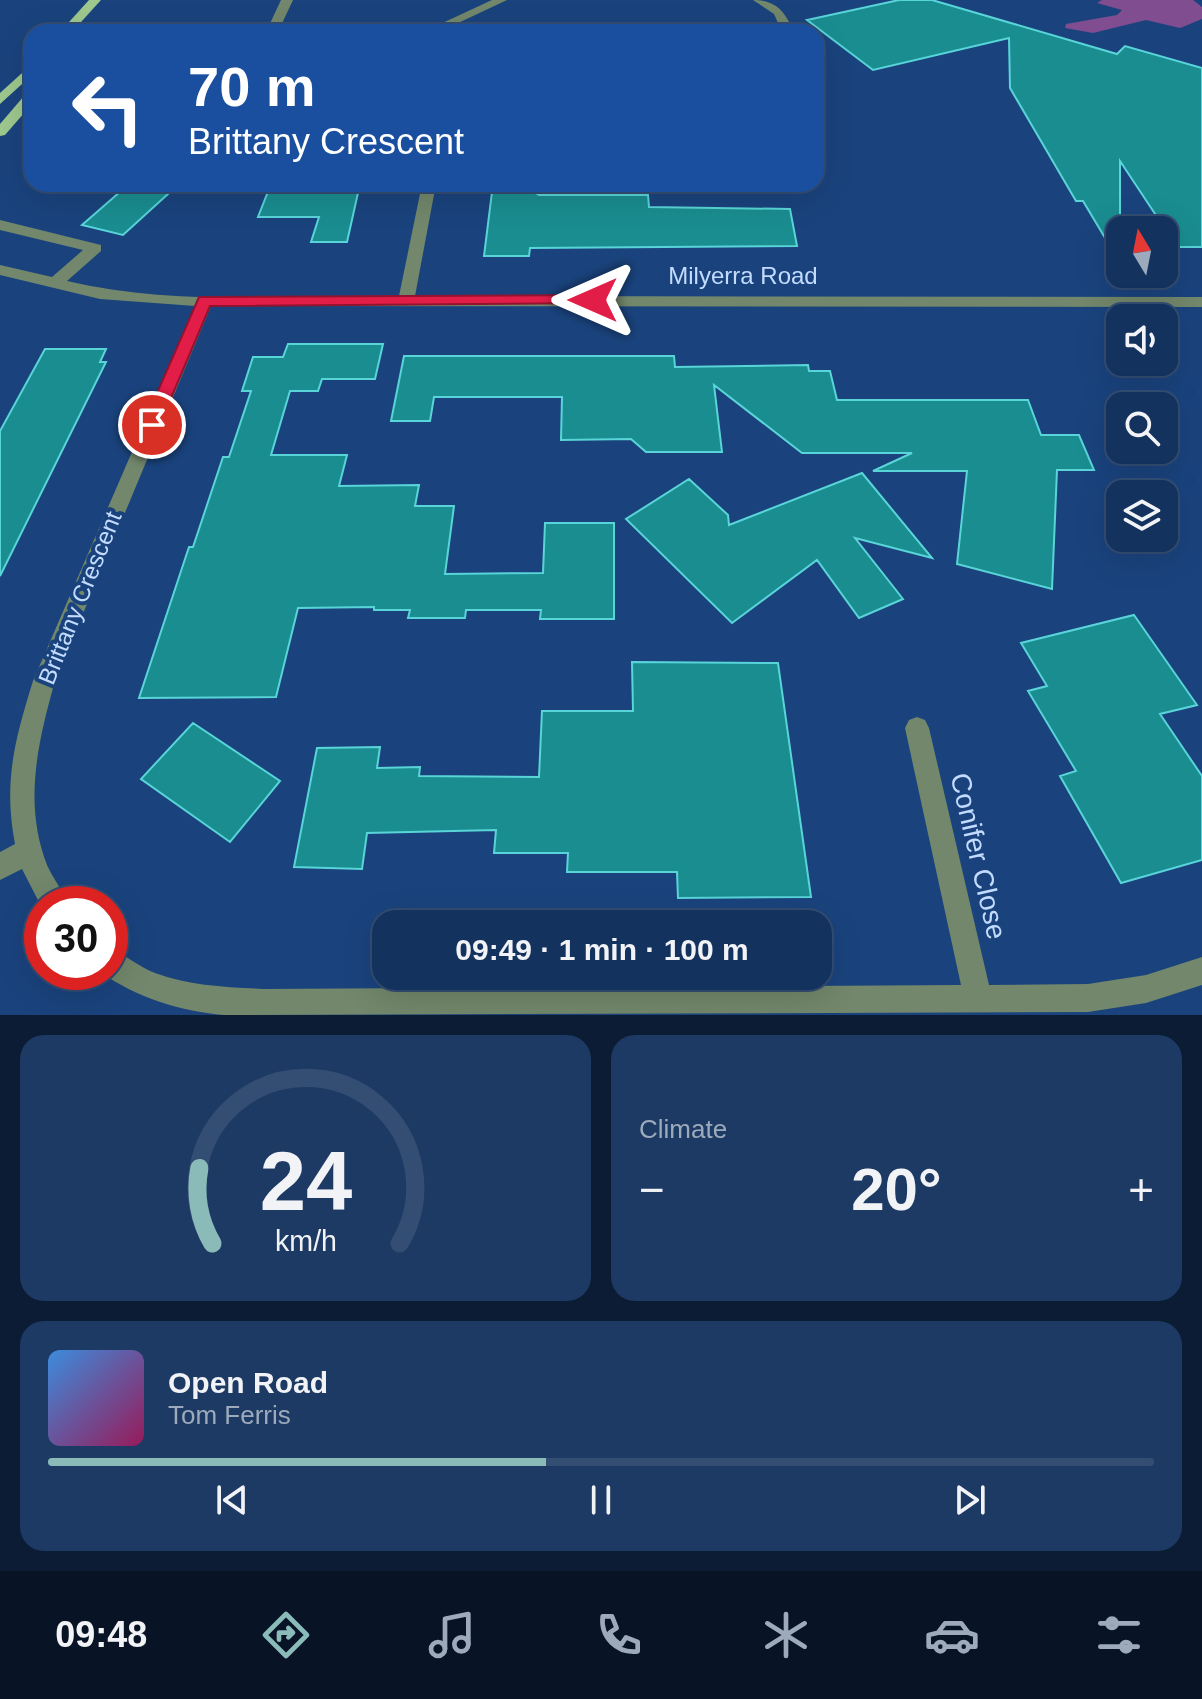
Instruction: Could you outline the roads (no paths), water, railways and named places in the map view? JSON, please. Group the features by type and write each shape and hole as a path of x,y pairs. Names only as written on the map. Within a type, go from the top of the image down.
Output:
{"main road":[{"path":"73,24 93,3"},
{"path":"81,24 93,3"},
{"path":"0,100 24,76"},
{"path":"0,125 24,103"},
{"path":"0,132 24,104"}],"street":[{"path":"276,24 287,0"},
{"path":"447,24 501,0"},
{"path":"759,0 779,12 784,24"},
{"path":"406,300 427,192"},
{"path":"0,225 95,248 55,283"},
{"name":"Milyerra Road","path":"0,270 100,294 205,301 1202,302"},
{"name":"Brittany Crescent","path":"46,886 29,850 22,797 25,747 44,681 205,301"},
{"name":"Conifer Close","path":"917,728 978,998"},
{"path":"0,867 29,850"},
{"path":"128,977 231,1002 1088,998 1146,989 1202,971"}]}
